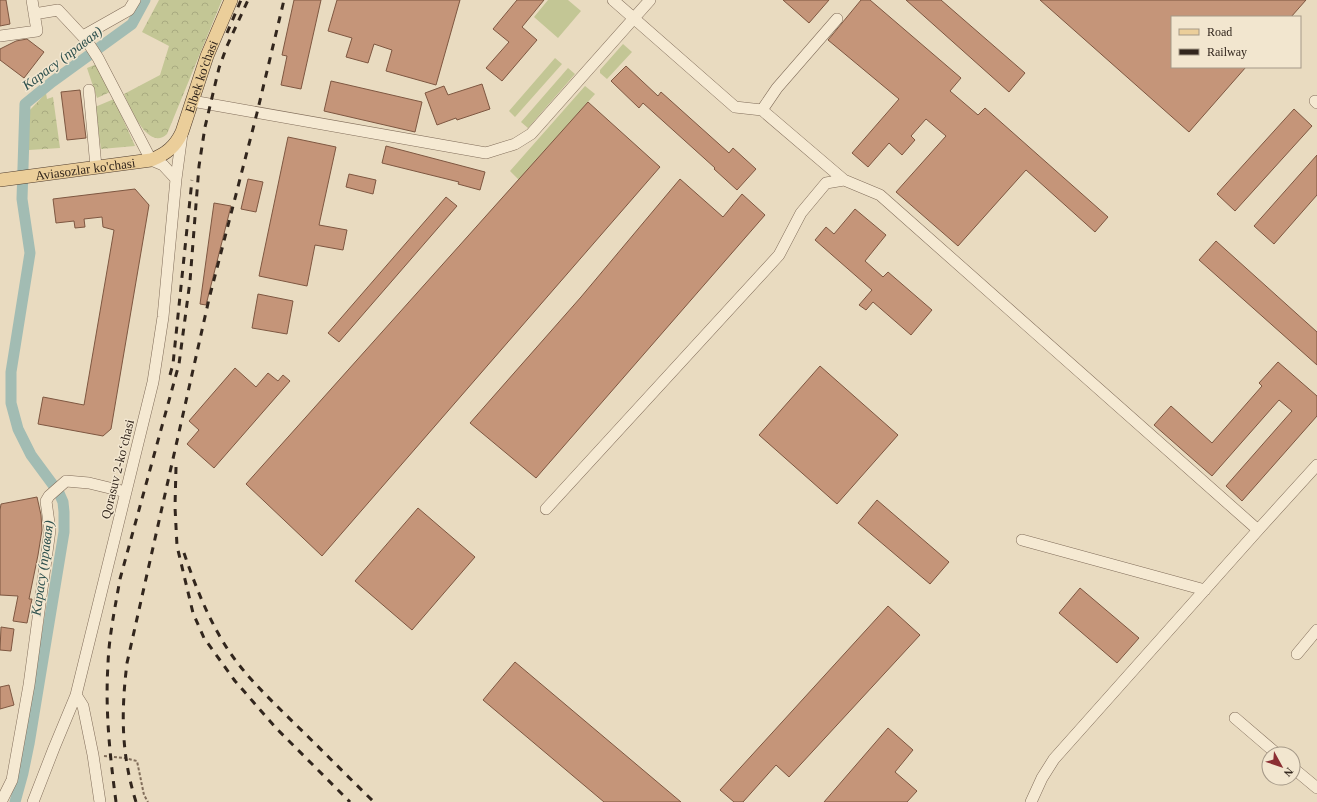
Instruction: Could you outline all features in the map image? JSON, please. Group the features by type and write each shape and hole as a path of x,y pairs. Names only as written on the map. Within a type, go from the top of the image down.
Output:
{"main road":[{"name":"Elbek ko'chasi","path":"169,151 177,142 182,132 207,56 232,0"},
{"name":"Aviasozlar ko'chasi","path":"1,180 150,160 169,151"}],"street":[{"path":"0,36 37,30 32,0"},
{"path":"85,38 129,10 135,0"},
{"path":"613,0 735,107 762,110 844,180 880,195 1258,530"},
{"path":"192,101 486,153 514,144 531,134 650,0"},
{"path":"34,14 58,10 85,38 98,58 150,160 163,165 176,179"},
{"path":"762,110 777,88 837,19"},
{"path":"89,90 96,167"},
{"name":"Qorasuv 2-koʻchasi","path":"34,802 76,695 152,382 164,317 176,179 182,132"},
{"path":"546,509 779,255 801,213 826,183 844,180"},
{"path":"1031,802 1042,778 1054,759 1317,465"},
{"path":"1,802 12,780 28,685 50,530 46,501 49,496 66,481 89,483 126,492"},
{"path":"1022,540 1205,590"},
{"path":"1297,654 1317,630"},
{"path":"76,695 83,706 100,802"},
{"path":"1235,718 1268,746"},
{"path":"1301,775 1317,788"}],"path":[{"path":"92,755 125,758 137,761 144,795 148,802"}],"green space":[{"path":"159,0 222,0 167,134 160,138 153,137 141,126 124,94 160,75 169,46 142,32"},
{"path":"548,0 568,0 581,11 558,38 534,17"},
{"path":"623,44 632,52 607,79 600,73 600,70"},
{"path":"555,58 562,64 515,117 509,111"},
{"path":"97,64 110,92 97,98 87,68"},
{"path":"568,68 575,74 528,128 521,122"},
{"path":"585,86 595,94 519,180 510,171"},
{"path":"46,93 47,99 53,97 60,148 29,150 28,112"},
{"path":"114,99 135,146 101,149 95,107"}],"building":[{"path":"0,0 6,0 10,24 0,26"},
{"path":"294,0 321,0 301,89 281,85 287,56 282,55"},
{"path":"337,0 460,0 436,85 386,71 392,50 374,44 368,63 346,57 352,38 328,31"},
{"path":"517,0 544,0 522,27 537,40 502,81 486,68 509,42 493,29"},
{"path":"783,0 829,0 809,23"},
{"path":"861,0 870,0 961,78 950,91 978,115 985,108 1108,217 1095,232 1026,170 958,246 896,192 946,136 926,119 911,136 915,140 902,155 889,143 868,167 852,153 899,99 828,40"},
{"path":"906,0 941,0 1025,73 1009,92"},
{"path":"1040,0 1306,0 1292,16 1171,16 1171,68 1245,68 1189,132"},
{"path":"27,39 44,52 24,78 0,60 0,49 16,41"},
{"path":"626,66 658,96 661,92 729,153 733,148 756,169 737,190 714,169 715,168 643,103 639,108 611,81"},
{"path":"331,81 422,102 415,132 324,111"},
{"path":"482,84 490,109 457,120 456,118 437,125 425,93 444,86 448,95"},
{"path":"80,90 86,138 67,140 61,92"},
{"path":"588,102 660,167 322,556 246,484"},
{"path":"1294,109 1312,126 1235,211 1217,194"},
{"path":"288,137 336,147 319,225 347,230 343,250 315,245 307,286 259,276"},
{"path":"386,146 485,172 480,190 458,184 459,182 382,163"},
{"path":"1317,155 1317,195 1274,244 1254,226"},
{"path":"349,174 376,180 373,194 346,187"},
{"path":"248,179 263,182 256,212 241,209"},
{"path":"680,179 723,217 742,194 765,215 536,478 470,423 581,297"},
{"path":"135,189 149,205 111,429 103,436 38,424 43,397 84,405 114,230 103,227 102,217 84,219 85,227 75,228 74,221 56,223 53,199"},
{"path":"446,197 457,206 339,342 328,333"},
{"path":"214,203 231,206 206,305 200,304"},
{"path":"855,209 886,235 865,261 883,277 888,272 932,310 911,335 873,302 866,310 859,305 872,290 815,240 826,227 834,234"},
{"path":"1216,241 1317,332 1317,365 1199,260"},
{"path":"258,294 293,301 287,334 252,328"},
{"path":"1278,362 1317,396 1317,416 1242,501 1226,486 1292,411 1279,400 1212,476 1154,425 1171,406 1212,443 1262,386 1259,383"},
{"path":"820,366 898,435 837,504 759,435"},
{"path":"235,368 256,387 268,373 278,381 283,375 290,381 214,468 187,444 199,430 189,421"},
{"path":"37,497 41,515 42,530 29,599 32,599 27,623 13,621 18,596 0,595 0,510 1,504"},
{"path":"877,500 949,562 930,584 858,523"},
{"path":"418,508 475,557 412,630 355,581"},
{"path":"1080,588 1139,638 1117,663 1059,613"},
{"path":"888,606 920,635 789,777 776,765 743,802 734,802 720,790"},
{"path":"1,627 14,629 11,651 0,650"},
{"path":"515,662 681,802 604,802 483,700"},
{"path":"9,685 14,705 0,709 0,687"},
{"path":"888,728 913,750 895,772 917,791 907,802 824,802"}],"waterway":[{"name":"Карасу (правая)","path":"15,802 29,744 64,532 63,502 59,493 31,455 18,429 11,403 11,372 30,253 22,199 25,104 52,82 132,24 145,0"}],"railway":[{"path":"227,33 241,0"},
{"path":"116,802 110,751 107,699 112,622 120,579 179,364 190,281 199,166 205,127 219,68 227,46 248,0"},
{"path":"136,802 127,767 125,750 123,716 127,663 209,299 257,113 284,0"},
{"path":"170,375 173,364 192,180"},
{"path":"176,467 175,507 177,546 193,613 204,638 235,681 276,728 350,802"},
{"path":"184,553 207,612 232,656 266,695 374,802"}]}
